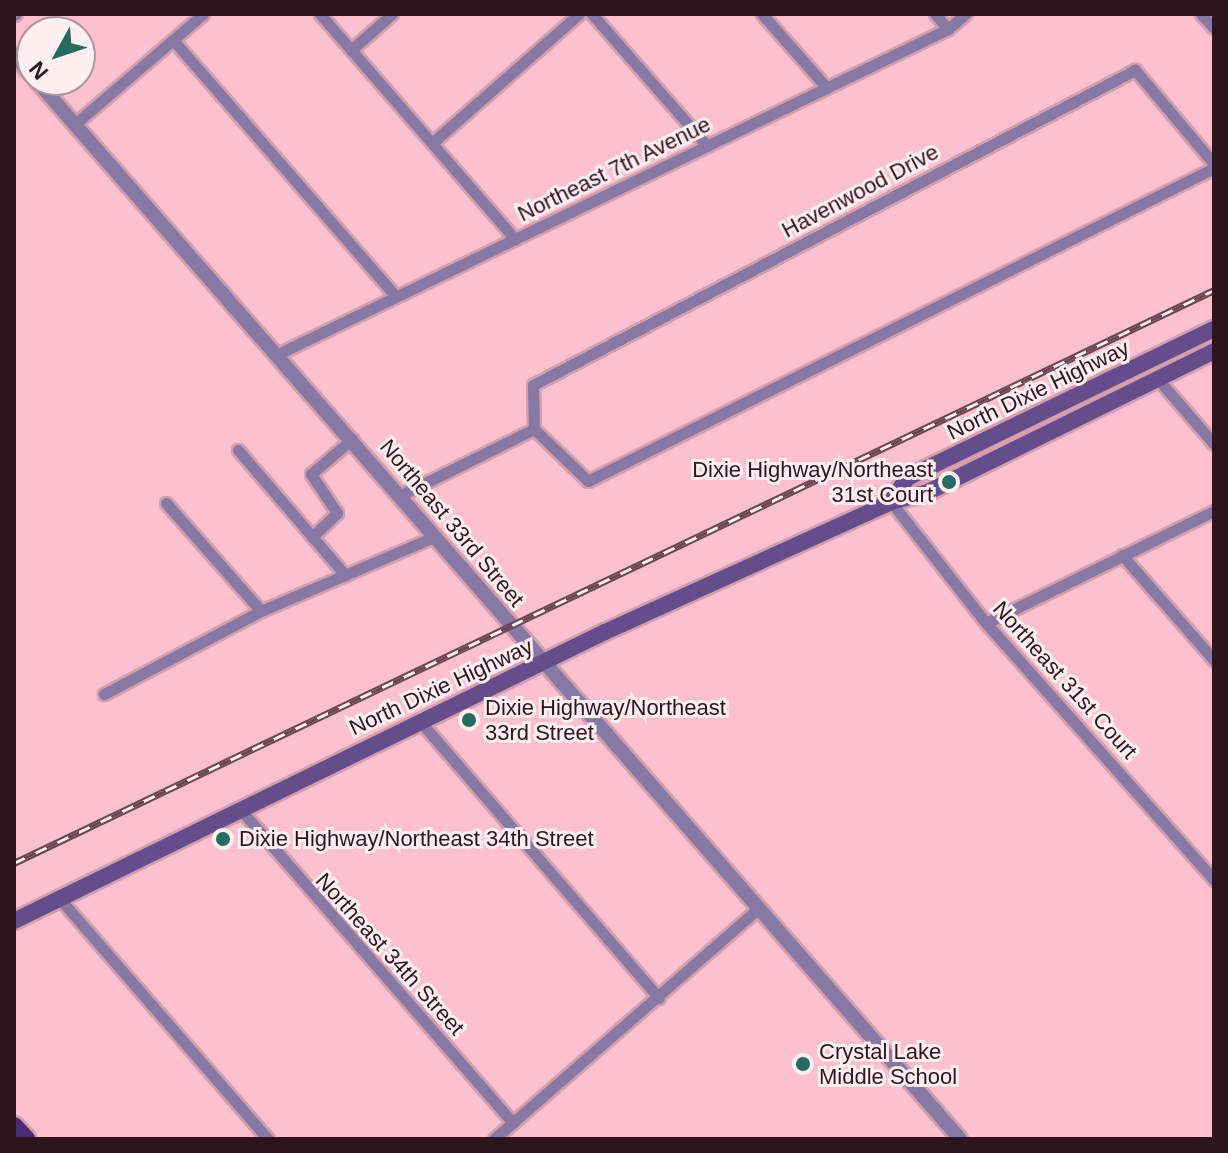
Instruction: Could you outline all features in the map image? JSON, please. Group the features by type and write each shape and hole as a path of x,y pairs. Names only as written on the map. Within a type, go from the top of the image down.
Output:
{"main road":[{"name":"North Dixie Highway","path":"891,502 907,478 1214,329"},
{"name":"North Dixie Highway","path":"14,921 419,720 546,664 672,600 891,502 928,492 1214,351"},
{"path":"14,1126 26,1139"}],"street":[{"path":"75,124 203,14"},
{"path":"320,14 515,239"},
{"path":"351,50 392,14"},
{"path":"432,143 579,14"},
{"path":"592,14 707,146"},
{"path":"762,14 827,88"},
{"path":"935,14 948,29"},
{"name":"Northeast 7th Avenue","path":"278,354 948,29 965,14"},
{"path":"1201,14 1214,28"},
{"path":"173,40 395,295"},
{"name":"Havenwood Drive","path":"1135,70 1214,166 588,481 534,429 533,385 1135,70"},
{"name":"Northeast 33rd Street","path":"50,96 960,1139"},
{"path":"1157,378 1214,444"},
{"path":"401,495 534,429"},
{"path":"312,537 337,513 311,474 352,439"},
{"path":"238,450 345,575"},
{"name":"Northeast 31st Court","path":"891,502 986,623 1214,880"},
{"path":"166,503 261,611"},
{"path":"986,623 1214,511"},
{"path":"104,694 261,611 436,536"},
{"path":"1122,555 1214,660"},
{"path":"419,720 659,998"},
{"name":"Northeast 34th Street","path":"240,809 513,1123"},
{"path":"60,899 268,1139"},
{"path":"494,1139 759,908"}],"railway":[{"path":"14,863 1214,290"}],"place":[{"name":"Dixie Highway/Northeast 31st Court","path":"949,482"},
{"name":"Dixie Highway/Northeast 33rd Street","path":"469,720"},
{"name":"Dixie Highway/Northeast 34th Street","path":"223,839"},
{"name":"Crystal Lake Middle School","path":"803,1064"}]}
